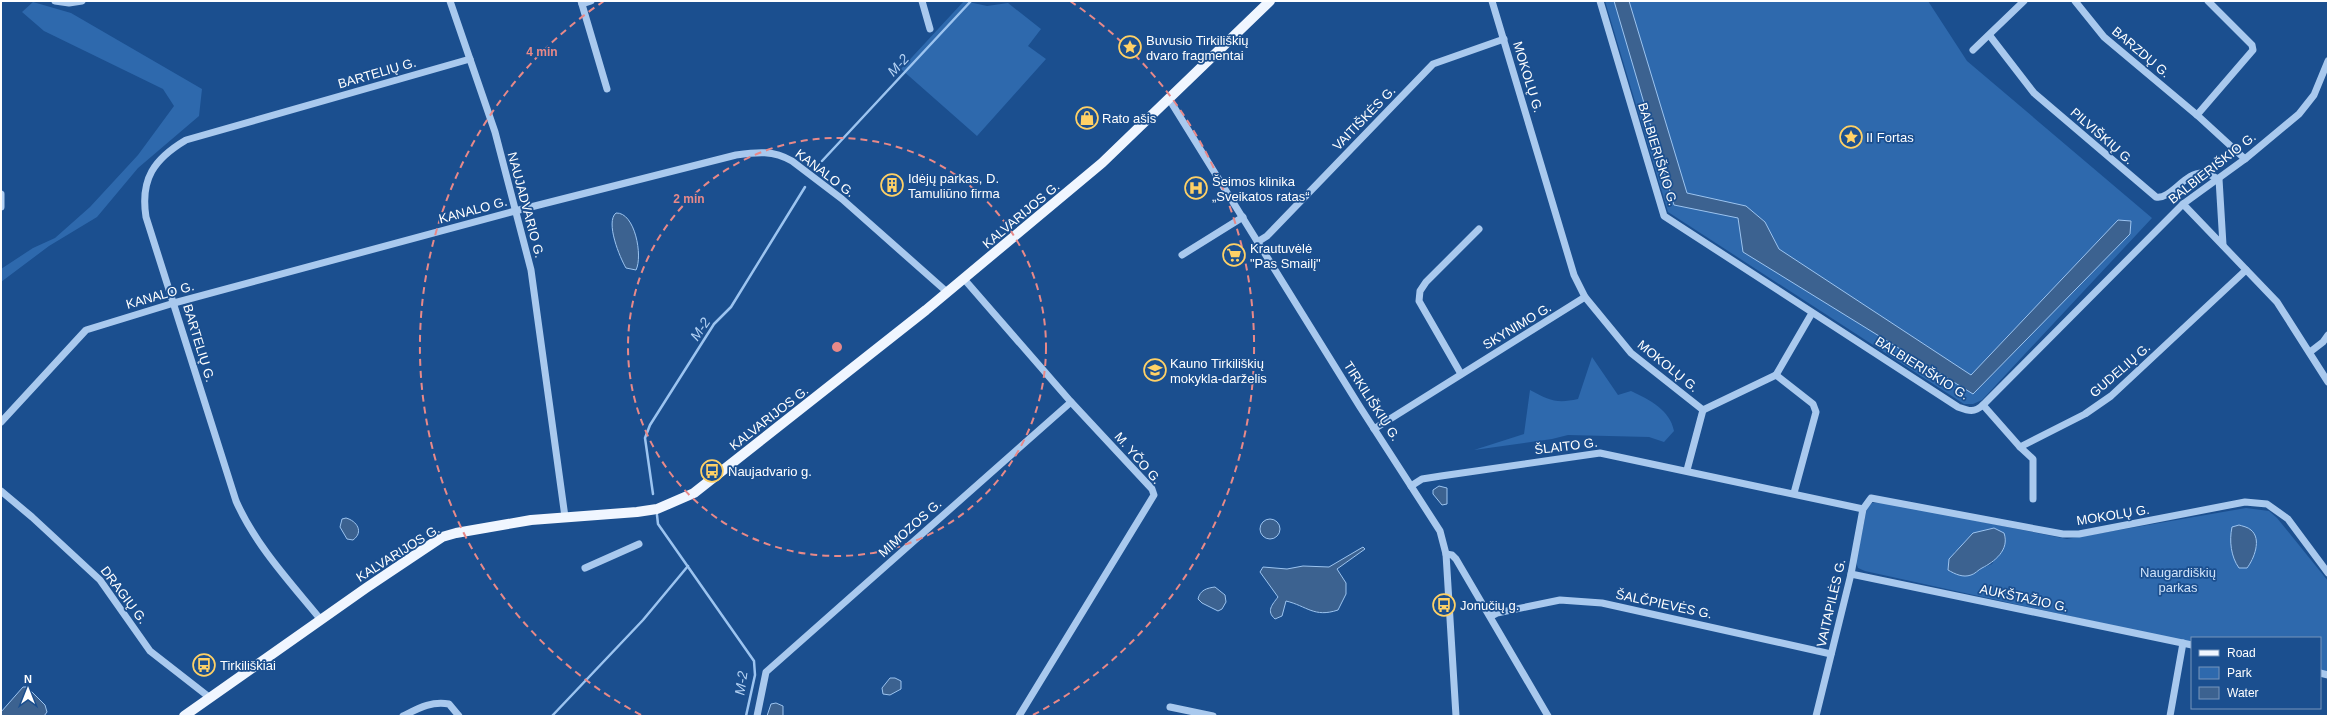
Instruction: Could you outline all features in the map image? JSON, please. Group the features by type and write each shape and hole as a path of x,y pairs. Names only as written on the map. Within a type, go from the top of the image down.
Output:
{"main road":[{"name":"KALVARIJOS G.","path":"186,715 321,620 442,538 500,525 565,517 637,512 657,509 694,493 964,280 1102,163 1270,1"}],"street":[{"path":"55,1 69,3 82,1"},
{"name":"NAUJADVARIO G.","path":"450,1 495,132 531,270 537,303 565,517"},
{"path":"591,1 581,2 607,89"},
{"path":"922,1 930,30"},
{"name":"MOKOLŲ G.","path":"1492,1 1574,274 1585,297 1631,353 1703,410 1776,375"},
{"name":"BALBIERIŠKIO G.","path":"1600,1 1664,216 1958,407 1971,412 1977,411 2183,204 2245,159 2299,114 2314,95 2328,61"},
{"path":"1973,50 1990,36 2024,1"},
{"name":"BARZDŲ G.","path":"2075,1 2104,37 2197,115 2245,159"},
{"path":"2197,115 2253,50 2252,45 2208,1"},
{"name":"PILVIŠKIŲ G.","path":"1990,36 2034,93 2156,197 2163,197 2188,177 2204,173 2219,179"},
{"name":"VAITIŠKĖS G.","path":"1259,241 1267,236 1433,64 1504,40"},
{"name":"BARTELIŲ G.","path":"321,620 277,566 248,527 236,501 216,443 174,303 146,217 144,187 154,169 168,151 186,140 470,59"},
{"name":"TIRKILIŠKIŲ G.","path":"1169,99 1259,241 1374,429 1440,531 1446,554"},
{"name":"KANALO G.","path":"1,422 86,330 174,303 515,211 736,155 764,151 775,153 792,161 842,199 947,292"},
{"path":"2219,179 2223,245"},
{"path":"1,194 1,207"},
{"path":"2183,204 2277,302 2328,382"},
{"path":"1182,255 1243,217"},
{"path":"1462,374 1419,301 1420,291 1426,282 1479,229"},
{"name":"GUDELIŲ G.","path":"2020,447 2085,414 2111,396 2246,270"},
{"name":"M. YČO G.","path":"964,280 1071,402 1152,489 1154,495 1019,716"},
{"name":"SKYNIMO G.","path":"1374,429 1585,297"},
{"path":"1812,313 1776,375 1813,404 1816,412 1794,494 1863,509"},
{"path":"2310,352 2323,342 2328,335"},
{"name":"MIMOZOS G.","path":"757,716 766,672 1071,402"},
{"path":"1983,405 2020,447 2033,459 2033,499"},
{"path":"1687,470 1703,410"},
{"name":"ŠLAITO G.","path":"1412,486 1417,481 1440,476 1600,452 1794,494"},
{"name":"DRAGIŲ G.","path":"1,491 32,517 100,580 150,651 210,697"},
{"name":"MOKOLŲ G.","path":"1872,498 2063,534 2079,534 2245,502 2267,504 2288,520 2328,574"},
{"name":"VAITAPILĖS G.","path":"1816,716 1851,574 1863,509 1872,498"},
{"path":"585,568 639,544"},
{"path":"1456,716 1446,554 1452,555 1456,558 1548,716"},
{"name":"AUKŠTAŽIO G.","path":"1851,574 2191,645"},
{"name":"ŠALČPIEVĖS G.","path":"1491,616 1497,613 1560,600 1602,603 1831,654"},
{"path":"2170,716 2183,643"},
{"path":"403,716 428,704 437,702 449,704 459,716"},
{"path":"1170,707 1213,716"}],"green space":[{"path":"964,1 987,6 1008,3 1041,29 1028,46 1046,59 977,136 901,69"},
{"name":"II Fortas","path":"1605,1 1928,1 1967,61 2152,218 1982,400 1973,404 1964,404 1668,212"},
{"path":"33,2 71,13 202,89 199,116 138,168 97,217 49,246 1,282 1,269 33,248 55,238 90,207 138,155 174,106 163,89 44,31 22,12"},
{"path":"1592,357 1618,395 1631,391 1652,402 1664,411 1672,424 1674,431 1664,442 1649,437 1568,435 1552,439 1474,450 1524,434 1530,390 1558,401 1578,399"},
{"name":"Naugardiškių parkas","path":"1883,502 2067,539 2246,508 2269,511 2277,518 2328,581 2328,673 2321,671 2321,637 2191,637 2191,643 1865,571 1858,568 1856,562 1867,508 1872,503","holes":["1994,528 2004,533 2006,539 1992,564 1980,569 1972,575 1957,575 1954,552","2254,535 2257,545 2252,561 2232,549 2231,543"]}],"water":[{"path":"1614,1 1629,1 1687,193 1746,206 1765,222 1779,249 1971,375 2118,220 2131,221 2130,234 1973,394 1743,252 1738,218 1674,205"},
{"path":"616,213 623,215 633,227 638,246 638,263 636,270 626,268 617,249 612,224"},
{"path":"1439,486 1447,488 1447,504 1442,505 1433,494 1433,490"},
{"path":"342,519 350,519 356,524 359,530 358,534 353,540 347,539 340,527"},
{"path":"1270,519 1277,522 1280,529 1277,536 1270,539 1263,536 1260,529 1263,522"},
{"path":"2239,525 2250,529 2256,538 2256,549 2247,568 2239,568 2236,564 2231,549 2232,527"},
{"path":"1994,528 2004,533 2005,539 2003,550 1996,559 1974,574 1968,576 1959,575 1948,570 1949,559 1973,533"},
{"path":"1363,547 1365,549 1337,569 1346,583 1346,594 1338,610 1323,613 1317,612 1286,601 1282,616 1275,619 1272,616 1270,611 1278,597 1260,572 1263,567 1287,569 1303,566 1329,567"},
{"path":"1215,587 1225,595 1226,602 1222,609 1218,611 1202,603 1198,599 1200,593 1204,590"},
{"path":"890,678 895,678 901,681 901,689 890,695 883,694 882,688"},
{"path":"23,687 27,687 45,705 47,712 44,716 1,716 1,712"},
{"path":"776,703 783,706 783,716 767,716 771,704"}],"waterway":[{"name":"M-2","path":"822,161 971,1"},
{"name":"M-2","path":"653,494 645,438 650,425 714,324 731,307 805,187"},
{"name":"M-2","path":"657,515 658,524 754,661 755,675 746,716"},
{"path":"552,716 643,620 688,566"}],"place":[{"name":"Buvusio Tirkiliškių dvaro fragmentai","path":"1130,47"},
{"name":"Rato ašis","path":"1087,118"},
{"name":"II Fortas","path":"1851,137"},
{"name":"Idėjų parkas, D. Tamuliūno firma","path":"892,185"},
{"name":"Šeimos klinika „Sveikatos ratas“","path":"1196,188"},
{"name":"Krautuvėlė \"Pas Smailį\"","path":"1234,255"},
{"name":"Kauno Tirkiliškių mokykla-darželis","path":"1155,370"},
{"name":"Naujadvario g.","path":"712,471"},
{"name":"Jonučių g.","path":"1444,605"},
{"name":"Tirkiliškiai","path":"204,665"}]}
